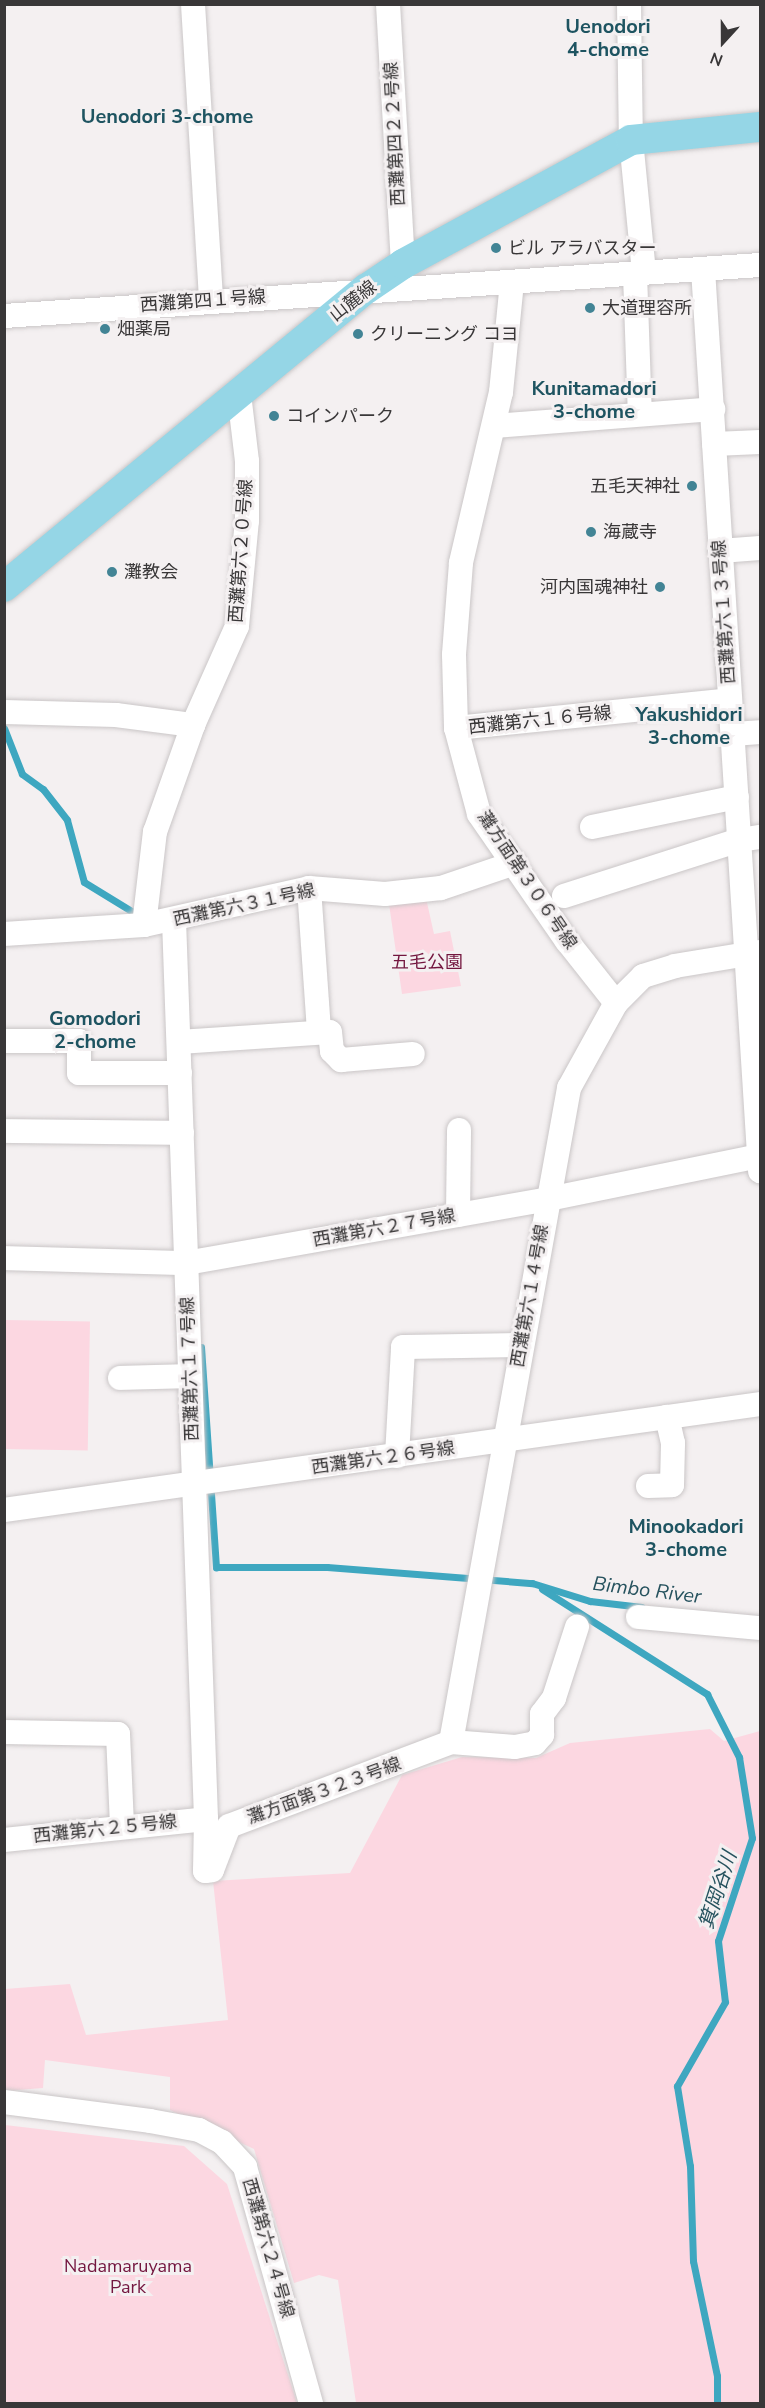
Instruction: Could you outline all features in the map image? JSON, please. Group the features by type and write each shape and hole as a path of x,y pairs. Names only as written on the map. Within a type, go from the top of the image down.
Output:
{"main road":[{"name":"山麓線","path":"4,587 366,289 403,264 631,140 760,127"}],"street":[{"path":"193,4 211,301"},
{"name":"西灘第四２２号線","path":"388,4 403,264"},
{"path":"629,4 631,140 639,274 640,414"},
{"name":"西灘第四１号線","path":"4,316 366,289 512,282 760,265"},
{"name":"西灘第六１３号線","path":"703,269 737,797 750,839 760,1171"},
{"name":"灘方面第３０６号線","path":"512,282 494,426 476,483 461,563 454,656 456,728 479,814 567,941 616,1003"},
{"name":"西灘第六２０号線","path":"144,925 155,832 193,725 237,626 247,511 247,461 239,394"},
{"path":"494,426 713,409"},
{"path":"714,444 760,442"},
{"path":"720,551 760,548"},
{"name":"西灘第六１６号線","path":"456,728 730,700"},
{"path":"4,712 116,715 193,725"},
{"path":"733,734 760,732"},
{"path":"592,827 737,797"},
{"path":"564,896 750,839"},
{"name":"西灘第六３１号線","path":"4,934 144,925 309,888 385,894 441,888 515,863"},
{"path":"309,888 319,1032"},
{"name":"西灘第六１７号線","path":"174,920 206,1819"},
{"name":"西灘第六１４号線","path":"451,1742 569,1088 616,1003 643,976 675,966 753,953"},
{"path":"179,1042 330,1032 332,1051 341,1060 413,1054"},
{"path":"4,1041 80,1041 79,1073 180,1073"},
{"path":"458,1215 459,1130"},
{"path":"4,1131 182,1133"},
{"name":"西灘第六２７号線","path":"4,1258 186,1263 548,1199 760,1156"},
{"path":"396,1456 403,1347 522,1345"},
{"path":"120,1378 190,1376"},
{"name":"西灘第六２６号線","path":"4,1510 760,1404"},
{"path":"648,1486 672,1485 673,1443 667,1417"},
{"path":"638,1617 760,1628"},
{"path":"451,1742 515,1747 535,1743 542,1735 543,1714 554,1698 577,1627"},
{"path":"4,1732 118,1734 122,1826"},
{"name":"灘方面第３２３号線","path":"206,1819 205,1871 212,1870 229,1826 451,1742"},
{"name":"西灘第六２５号線","path":"4,1840 206,1819"},
{"name":"西灘第六２４号線","path":"4,2102 150,2121 199,2130 222,2142 245,2167 311,2403"}],"green space":[{"name":"五毛公園","path":"426,898 434,934 450,931 461,986 402,994 389,904"},
{"path":"5,1320 90,1321 88,1450 4,1449"},
{"path":"710,1729 724,1741 760,1731 760,2403 356,2403 338,2280 319,2275 294,2283 254,2149 170,2110 170,2077 45,2060 43,2088 5,2091 5,1989 70,1984 86,2035 228,2020 213,1881 350,1873 402,1775 462,1757 536,1758 570,1743"},
{"name":"Nadamaruyama Park","path":"5,2125 184,2146 227,2184 297,2403 5,2403"}],"waterway":[{"path":"4,728 22,774 43,789 67,820 84,882 133,912"},
{"name":"Bimbo River","path":"201,1347 216,1567 327,1567 532,1583 590,1601 642,1607"},
{"name":"箕岡谷川","path":"542,1589 707,1694 739,1757 752,1838 718,1941 725,2002 677,2086 690,2166 693,2261 717,2376 717,2404"}],"place":[{"name":"ビル アラバスター","path":"496,248"},
{"name":"大道理容所","path":"590,308"},
{"name":"畑薬局","path":"105,329"},
{"name":"クリーニング コヨ","path":"358,334"},
{"name":"コインパーク","path":"274,416"},
{"name":"五毛天神社","path":"692,486"},
{"name":"海蔵寺","path":"591,532"},
{"name":"灘教会","path":"112,572"},
{"name":"河内国魂神社","path":"660,587"}],"district":[{"name":"Uenodori 4-chome","path":"608,38"},
{"name":"Uenodori 3-chome","path":"167,116"},
{"name":"Kunitamadori 3-chome","path":"594,400"},
{"name":"Yakushidori 3-chome","path":"689,726"},
{"name":"Gomodori 2-chome","path":"95,1030"},
{"name":"Minookadori 3-chome","path":"686,1538"}]}
